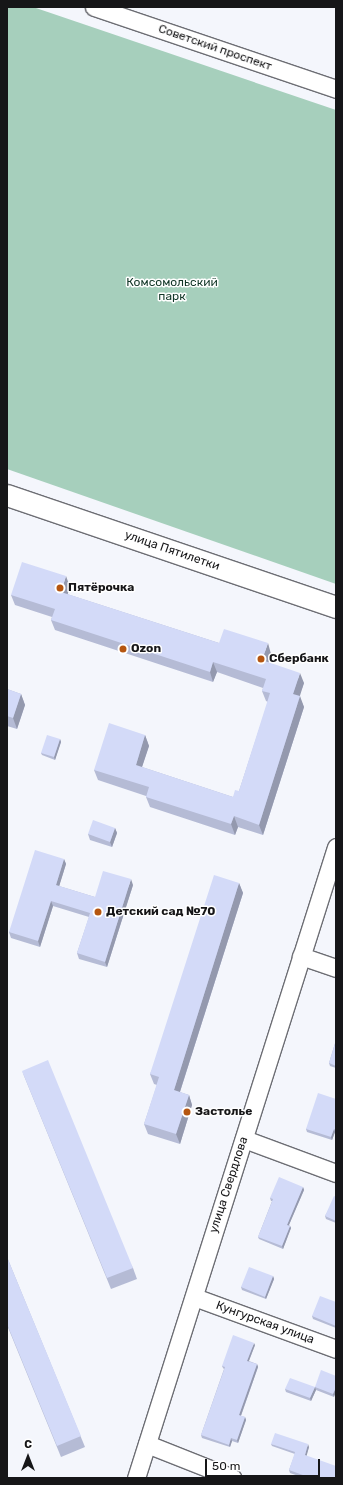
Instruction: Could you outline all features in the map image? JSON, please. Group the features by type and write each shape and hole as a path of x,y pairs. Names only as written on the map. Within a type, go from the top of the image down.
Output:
{"main road":[{"name":"улица Пятилетки","path":"7,496 336,607"}],"street":[{"name":"Советский проспект","path":"94,7 336,89"},
{"name":"улица Свердлова","path":"136,1478 336,846"},
{"path":"301,956 336,968"},
{"path":"244,1139 336,1173"},
{"name":"Кунгурская улица","path":"194,1297 336,1349"},
{"path":"147,1444 233,1478"}],"green space":[{"name":"Комсомольский парк","path":"7,7 33,7 336,110 336,584 7,469"}],"building":[{"path":"22,562 66,576 61,592 219,643 224,629 268,643 262,660 300,673 293,694 300,696 259,825 234,816 231,824 146,797 149,787 94,770 109,723 145,735 136,765 233,797 235,790 239,791 270,693 262,691 266,679 213,662 210,672 51,620 55,609 11,595"},
{"path":"7,689 21,694 13,718 7,716"},
{"path":"47,735 60,739 54,757 41,753"},
{"path":"93,820 115,828 110,842 88,834"},
{"name":"Детский сад №70","path":"35,850 64,859 56,885 95,897 103,871 131,879 105,962 77,953 90,913 51,901 38,941 9,932"},
{"path":"214,875 239,883 174,1090 189,1095 176,1134 144,1124 159,1077 150,1074"},
{"path":"336,1040 336,1066 329,1063"},
{"path":"48,1060 133,1268 107,1278 22,1071"},
{"path":"318,1093 336,1099 336,1130 334,1129 331,1137 306,1129"},
{"path":"279,1177 303,1187 287,1225 290,1226 282,1246 258,1237 273,1199 270,1198"},
{"path":"334,1196 336,1197 336,1221 325,1216"},
{"path":"7,1257 81,1436 57,1446 7,1324"},
{"path":"249,1267 273,1276 265,1297 241,1287"},
{"path":"320,1296 336,1302 336,1326 312,1316"},
{"path":"233,1335 254,1343 247,1361 257,1364 239,1415 245,1417 237,1440 231,1438 229,1445 201,1435 225,1367 222,1366"},
{"path":"321,1370 336,1376 336,1387 333,1394 315,1387"},
{"path":"290,1378 315,1387 310,1398 285,1389"},
{"path":"275,1433 308,1444 305,1455 336,1466 336,1478 311,1478 289,1470 295,1452 271,1444"}],"place":[{"name":"Пятёрочка","path":"60,588"},
{"name":"Ozon","path":"123,649"},
{"name":"Сбербанк","path":"261,659"},
{"name":"Детский сад №70","path":"98,912"},
{"name":"Застолье","path":"187,1112"}]}
